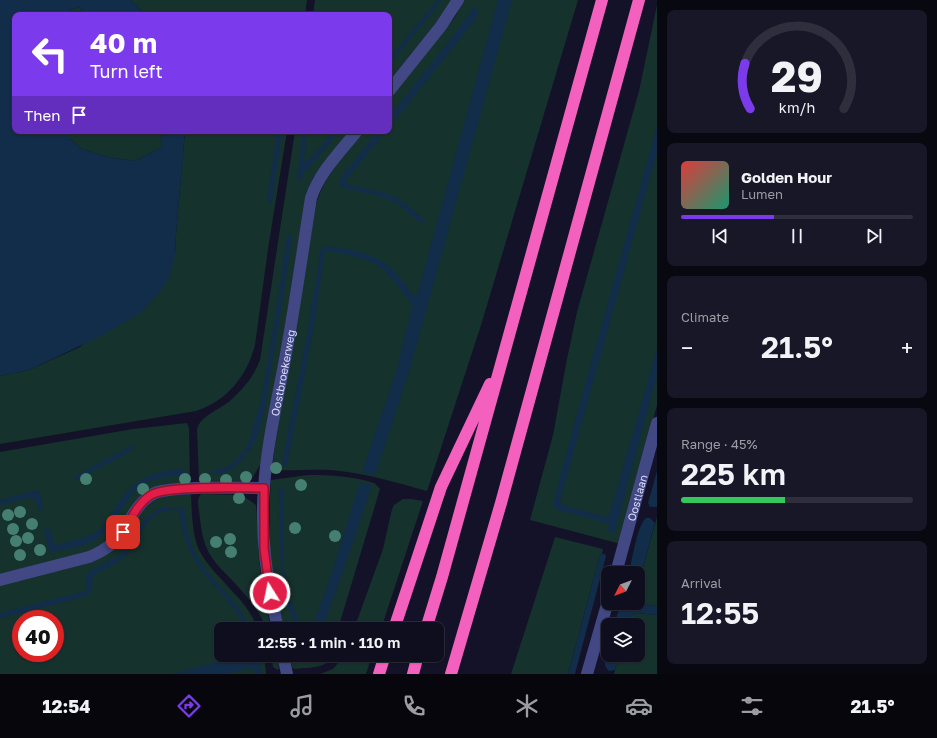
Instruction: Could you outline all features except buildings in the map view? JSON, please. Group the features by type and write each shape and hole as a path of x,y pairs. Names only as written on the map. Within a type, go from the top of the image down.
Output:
{"highway":[{"path":"428,622 505,352 602,0"},
{"path":"451,674 503,496 639,0"},
{"path":"396,622 442,487 505,352"},
{"path":"379,674 383,662"},
{"path":"413,674 416,662"}],"street":[{"path":"392,87 441,26 458,0"},
{"name":"Oostbroekerweg","path":"277,622 265,566 263,536 264,488 270,434 287,347 311,198 314,188 320,179 355,134"},
{"name":"Oostlaan","path":"618,566 657,423"},
{"path":"0,580 89,557 100,552 117,539 137,508 152,494 161,491 195,489 264,488"},
{"path":"587,674 605,610"},
{"path":"284,662 287,674"}],"green space":[{"path":"130,0 307,0 305,12 143,12"},
{"path":"315,0 451,0 439,19 392,77 392,12 313,12"},
{"path":"464,0 578,0 482,322 427,491 379,478 343,471 272,470 277,429 319,195 336,166 362,134 392,134 392,96 455,17"},
{"path":"657,5 657,405 620,542 617,543 530,520 553,435 577,312 639,91"},
{"path":"78,7 86,12 66,12"},
{"path":"70,134 160,134 162,147 135,161 108,157 82,149 70,139"},
{"path":"185,134 287,134 268,249 255,345 247,367 234,386 217,401 196,411 0,444 0,376 29,370 80,347 175,254"},
{"path":"295,134 348,134 313,178 307,191 260,465 253,477 247,482 201,483 199,481 197,429 199,424 206,416 227,403 240,391 252,377 260,360"},
{"path":"187,423 189,428 189,483 164,485 108,540 98,547 86,552 0,575 0,452 133,429"},
{"path":"308,475 350,477 374,483 380,489 340,622 282,622 271,566 269,517 271,480"},
{"path":"201,494 242,495 256,505 259,560 270,622 263,622 250,601 218,566 209,553 203,538 201,527 198,507 198,500"},
{"path":"191,495 194,530 197,544 202,556 243,604 255,622 214,622 214,662 265,662 266,674 0,674 0,585 84,564 155,499 165,496"},
{"path":"403,499 423,501 383,622 357,622 383,549 394,505"},
{"path":"657,517 657,606 645,604 645,566 643,566"},
{"path":"555,537 603,549 602,554 600,555 568,674 511,674"},
{"path":"637,613 657,615 657,674 614,674 617,662 645,662 645,618 631,618 632,615"},
{"path":"272,662 278,662 278,670 273,667"},
{"path":"291,662 327,662 310,668 294,669"},
{"path":"339,662 370,662 366,674 320,674 333,669"}],"water":[{"path":"0,0 130,0 143,12 86,12 78,7 66,12 12,12 12,134 70,134 70,139 82,149 108,157 135,161 162,147 160,134 185,134 175,254 169,278 158,294 142,312 103,335 29,370 0,376"},
{"path":"437,0 442,0 392,62 392,55"},
{"path":"498,0 512,0 409,372 375,475 362,472 396,372 412,307 407,297 393,280 384,270 374,263 351,255 328,251 325,252 324,257 313,331 287,465 285,467 282,464 283,457 304,351 321,249 328,246 367,254 376,258 391,268 414,296 417,296"},
{"path":"474,7 479,10 475,20 392,124 392,113"},
{"path":"657,126 657,152 560,501 562,505 605,517 609,516 657,349 657,375 615,532 613,533 608,531 609,525 607,523 556,509 553,504"},
{"path":"277,134 282,134 272,202 270,204 267,200"},
{"path":"303,134 307,134 304,158 305,163 315,154 331,134 337,134 316,160 305,171 302,179 298,181"},
{"path":"376,134 384,134 345,183 395,197 418,214 425,221 424,224 400,205 390,200 376,195 341,187 339,185 342,176"},
{"path":"288,235 292,238 290,254 266,403 259,432 252,447 238,464 226,472 212,474 211,472 213,470 228,467 234,462 244,452 251,436 262,395"},
{"path":"133,445 135,448 98,469 74,480 75,476"},
{"path":"184,469 186,471 185,474 149,481 137,489 109,528 98,538 86,544 72,548 51,552 49,550 44,530 45,528 50,529 56,545 89,536 102,527 123,496 137,483 154,474"},
{"path":"657,471 657,507 650,507 648,503"},
{"path":"360,482 372,485 325,622 314,622"},
{"path":"280,487 283,487 284,489 284,570 291,600 300,622 294,622 282,590"},
{"path":"37,490 39,491 42,502 42,512 40,512 35,499 32,497 0,505 0,500"},
{"path":"165,507 183,507 188,533 197,557 210,576 232,600 246,622 242,622 232,607 194,560 184,537 179,511 175,510 159,513 152,518 128,553 122,559 93,576 92,588 89,595 32,610 12,610 12,615 0,618 0,613 85,591 88,573 94,568 121,554 145,520 157,510"},
{"path":"646,518 650,518 655,523 643,566 630,566 637,535"},
{"path":"605,554 606,556 603,566 601,566 601,575 575,674 568,674 600,555"},
{"path":"645,604 657,606 657,615 637,613 632,615 631,618 616,618 619,610 645,610"},
{"path":"219,662 259,662 262,674 256,674 252,668 249,668 225,674 171,674"},
{"path":"617,662 615,670 609,671 605,666 605,663"}],"route":[{"path":"123,532 137,508 144,500 152,494 161,491 264,488 263,513 265,566 270,593"}]}
